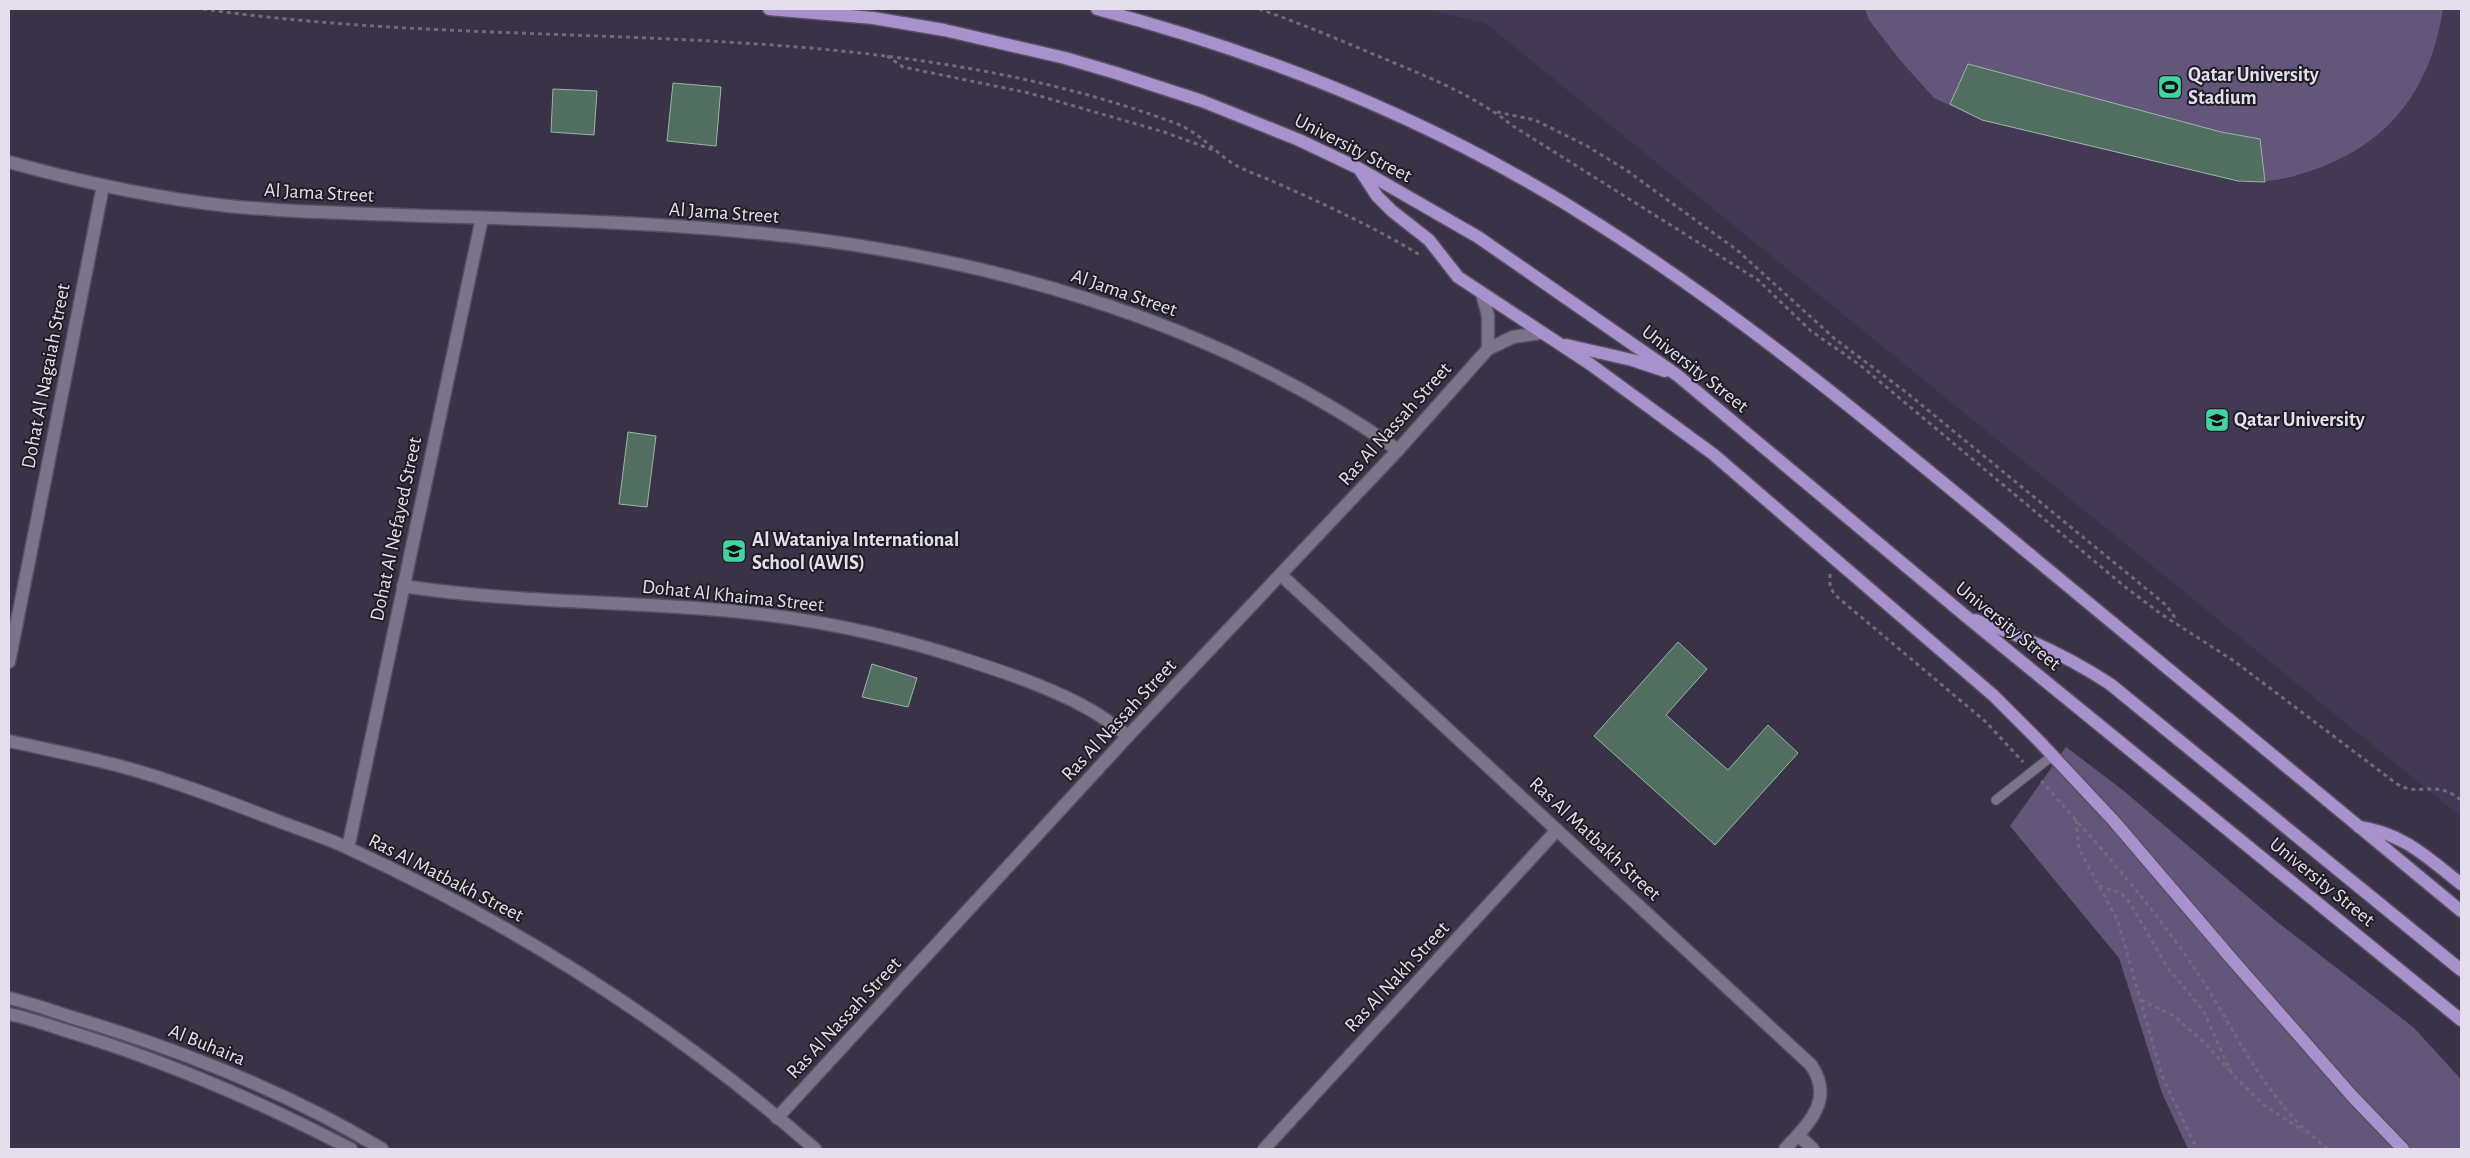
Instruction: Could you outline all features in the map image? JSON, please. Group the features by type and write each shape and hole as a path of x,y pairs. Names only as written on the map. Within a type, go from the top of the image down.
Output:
{"main road":[{"name":"University Street","path":"769,9 882,20 944,30 1065,58 1202,101 1299,140 1358,168 1478,237 1677,375 1968,618 2461,1020"},
{"path":"1097,9 1198,37 1259,58 1418,125 1525,181 1595,222 1704,295 1792,360 2461,912"},
{"path":"1358,168 1382,201 1429,240 1458,277 1540,334 1556,342 1713,454 1994,696 2113,820 2346,1089 2403,1149"},
{"path":"1556,342 1632,360 1677,375"},
{"path":"1968,618 2009,631 2046,646 2074,660 2110,684 2461,970"},
{"path":"2359,827 2376,829 2406,842 2461,884"}],"street":[{"name":"Al Jama Street","path":"9,162 103,186 231,206 326,213 482,218 747,232 876,247 964,264 1130,313 1194,338 1308,392 1353,418 1398,450"},
{"name":"Dohat Al Nagaiah Street","path":"9,662 103,186"},
{"name":"Dohat Al Nefayed Street","path":"348,848 482,218"},
{"path":"1482,294 1488,316 1488,348"},
{"name":"Ras Al Nassah Street","path":"777,1118 1128,736 1398,450 1488,348 1513,337 1540,334"},
{"name":"Ras Al Matbakh Street","path":"1281,575 1810,1065 1817,1074 1820,1086 1819,1107 1815,1116 1785,1149"},
{"name":"Dohat Al Khaima Street","path":"403,586 481,596 694,608 761,614 835,625 928,647 1007,673 1053,691 1088,709 1128,736"},
{"name":"Ras Al Matbakh Street","path":"9,741 117,765 198,791 348,848 493,922 584,975 719,1071 815,1149"},
{"name":"Ras Al Nakh Street","path":"1264,1149 1557,830"},
{"name":"Al Buhaira","path":"9,998 122,1031 213,1066 288,1100 382,1149"},
{"name":"Al Buhaira","path":"9,1014 117,1046 207,1080 282,1113 351,1149"},
{"path":"1798,1135 1813,1149"}],"lane":[{"path":"1996,800 2052,756"}],"path":[{"path":"203,9 386,25 730,42 913,58 996,74 1101,100 1179,125 1205,139 1217,152 1236,166 1351,219 1427,260"},
{"path":"1259,9 1319,30 1424,75 1495,111 1513,126 1758,280 1811,331 1860,365 2008,491 2124,586 2174,622 2234,661 2403,788 2446,789 2461,800"},
{"path":"886,56 903,67 1029,93 1155,129 1217,152"},
{"path":"1495,111 1535,120 1587,146 1626,170 1737,250 1835,339 1907,393 2166,605 2174,616 2174,622"},
{"path":"1837,560 1830,575 1830,586 1834,595 1986,722 2092,837 2186,955 2220,1006 2244,1052 2270,1092 2308,1134 2328,1149"},
{"path":"2075,819 2079,849 2118,921 2162,1076 2197,1149"},
{"path":"2099,886 2121,893 2130,903 2168,967 2203,1010 2232,1074"},
{"path":"2141,1000 2174,1016 2205,1043 2232,1074 2265,1106 2308,1134"}],"shaded area":[{"name":"Qatar University","path":"1426,9 2461,9 2461,817 1485,23"},
{"name":"Qatar University Stadium","path":"1865,9 2443,9 2429,63 2417,87 2403,108 2386,127 2366,144 2342,158 2296,175 2277,180 2238,181 1982,120 1934,98 1900,60 1869,20"},
{"path":"2066,747 2124,791 2276,921 2413,1027 2461,1079 2461,1149 2188,1149 2162,1093 2119,958 2010,826"}],"building":[{"path":"1968,64 2221,132 2260,139 2265,182 2238,181 1982,120 1950,104"},
{"path":"673,83 721,87 716,146 667,141"},
{"path":"553,89 597,91 594,135 551,132"},
{"path":"628,432 656,436 647,507 619,504"},
{"path":"1678,642 1707,669 1666,715 1728,770 1768,725 1798,753 1715,845 1594,736"},
{"path":"872,664 917,678 908,707 862,697"}],"place":[{"name":"Qatar University Stadium","path":"2170,87"},
{"name":"Qatar University","path":"2217,420"},
{"name":"Al Wataniya International School (AWIS)","path":"734,551"}]}
